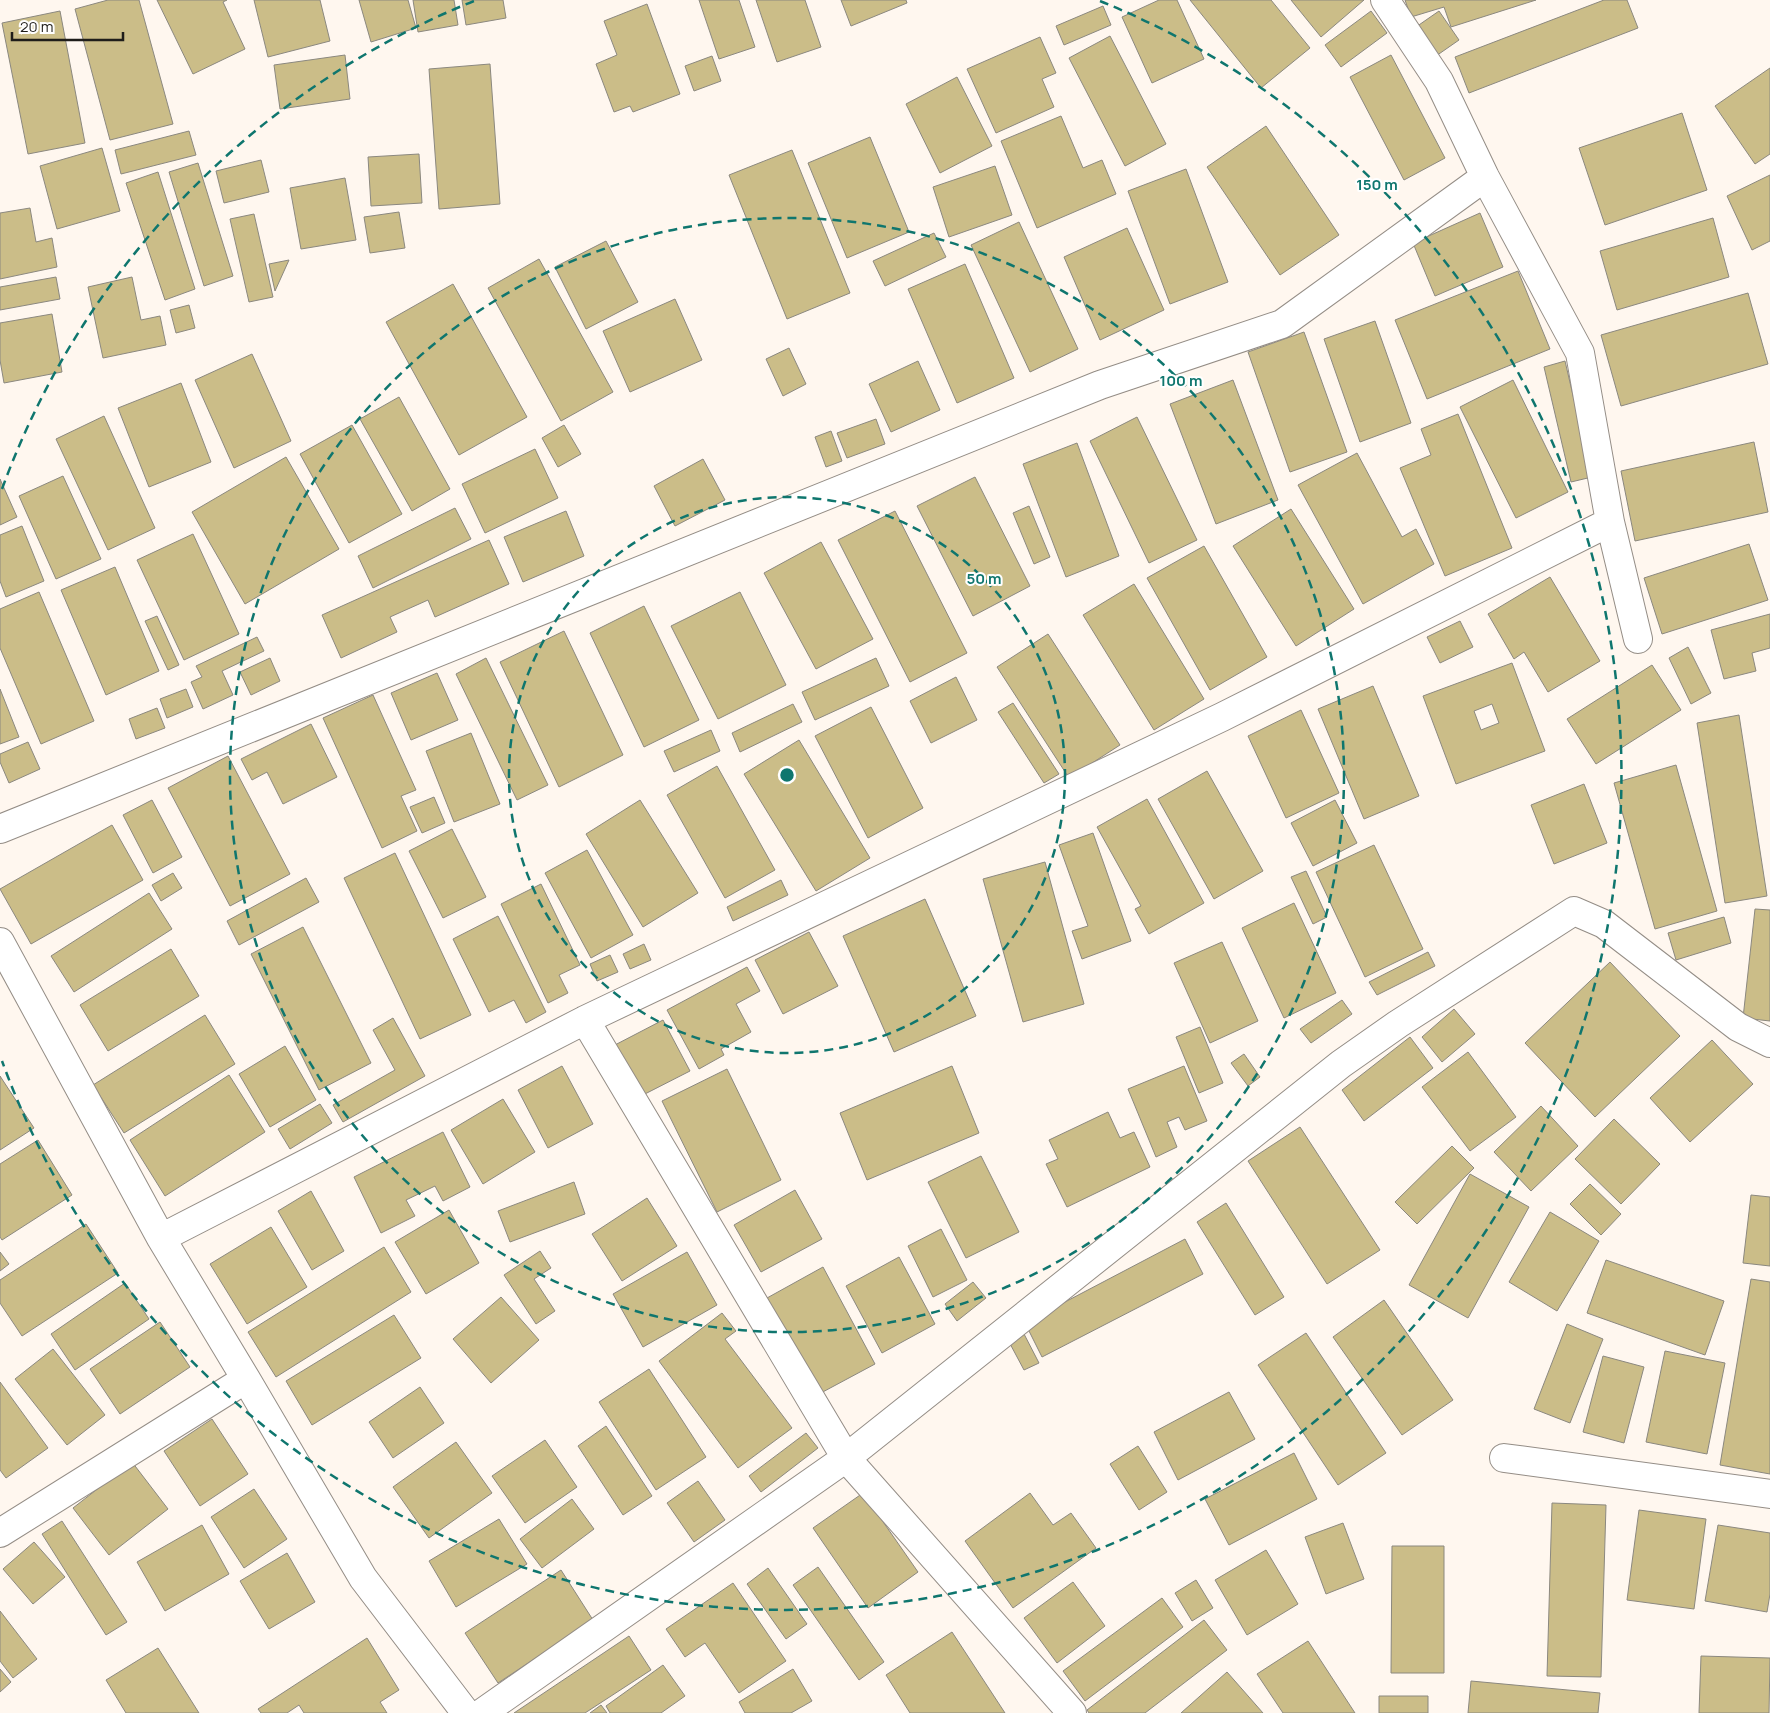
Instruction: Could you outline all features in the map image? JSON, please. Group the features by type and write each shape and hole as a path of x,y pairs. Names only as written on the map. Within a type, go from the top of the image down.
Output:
{"street":[{"path":"1385,0 1439,81 1485,177 1580,353 1610,522 1638,639"},
{"path":"0,830 1091,389 1282,324 1485,177"},
{"path":"161,1238 584,1020 1213,721 1610,522"},
{"path":"482,1713 846,1458 1341,1064 1398,1024 1574,911 1604,924 1738,1027 1770,1043"},
{"path":"0,942 161,1238 363,1578 466,1713"},
{"path":"584,1020 846,1458 1072,1713"},
{"path":"0,1533 246,1379"},
{"path":"1504,1458 1770,1494"}],"building":[{"path":"108,0 139,0 173,124 110,140 75,9"},
{"path":"157,0 227,0 223,2 245,49 193,74"},
{"path":"254,0 320,0 330,41 268,57"},
{"path":"359,0 408,0 416,28 371,42"},
{"path":"413,0 454,0 458,25 418,32"},
{"path":"462,0 503,0 506,18 466,25"},
{"path":"699,0 739,0 755,47 719,59"},
{"path":"756,0 805,0 821,47 777,62"},
{"path":"841,0 906,0 907,3 851,26"},
{"path":"1159,0 1177,0 1204,59 1152,83 1122,17"},
{"path":"1190,0 1271,0 1310,48 1261,88"},
{"path":"1291,0 1364,0 1321,37"},
{"path":"1405,0 1536,0 1451,27 1444,7 1411,17"},
{"path":"1604,0 1627,0 1638,28 1469,93 1455,57"},
{"path":"647,4 680,94 633,112 630,106 614,112 596,64 617,55 604,21"},
{"path":"1103,6 1111,25 1064,45 1056,26"},
{"path":"60,11 85,143 28,154 2,23"},
{"path":"1371,11 1387,33 1341,67 1325,45"},
{"path":"1439,11 1459,40 1436,56 1416,27"},
{"path":"1110,36 1166,144 1125,166 1069,58"},
{"path":"1040,37 1056,73 1042,79 1054,107 996,133 967,69"},
{"path":"345,55 350,99 280,109 274,65"},
{"path":"1391,55 1445,158 1404,180 1350,77"},
{"path":"712,56 721,81 694,91 685,66"},
{"path":"490,64 500,204 439,209 429,69"},
{"path":"1770,68 1770,154 1755,164 1715,106"},
{"path":"957,77 992,146 940,173 906,104"},
{"path":"1682,113 1707,190 1605,225 1579,148"},
{"path":"1061,116 1083,168 1102,160 1116,194 1037,228 1001,141"},
{"path":"1266,126 1339,235 1280,275 1207,167"},
{"path":"189,131 196,155 121,174 115,150"},
{"path":"870,137 909,232 847,258 808,163"},
{"path":"102,148 120,211 57,229 40,166"},
{"path":"792,150 850,293 787,319 729,175"},
{"path":"419,154 422,203 371,206 368,157"},
{"path":"261,160 269,192 224,203 216,171"},
{"path":"198,163 233,276 204,286 169,172"},
{"path":"995,166 1012,215 949,237 933,187"},
{"path":"1186,169 1228,282 1170,304 1128,191"},
{"path":"158,172 195,289 165,300 126,183"},
{"path":"1770,175 1770,241 1752,250 1727,196"},
{"path":"345,178 356,240 301,249 290,188"},
{"path":"30,208 36,242 52,238 57,267 0,279 0,213"},
{"path":"399,212 405,248 370,253 364,217"},
{"path":"1480,213 1503,267 1435,296 1413,243"},
{"path":"254,214 273,297 249,302 230,219"},
{"path":"1713,218 1729,277 1617,310 1600,251"},
{"path":"1019,222 1078,349 1030,372 971,245"},
{"path":"1127,228 1164,310 1100,340 1064,257"},
{"path":"934,233 946,257 885,286 873,261"},
{"path":"606,241 638,302 586,329 555,267"},
{"path":"539,259 613,392 561,421 488,288"},
{"path":"289,260 275,291 269,264"},
{"path":"965,264 1014,378 957,403 908,289"},
{"path":"1518,271 1550,349 1427,399 1395,320"},
{"path":"56,277 60,299 0,310 0,287"},
{"path":"132,277 141,320 160,316 166,345 103,358 88,287"},
{"path":"453,284 527,417 459,455 386,322"},
{"path":"1748,293 1768,364 1621,406 1601,335"},
{"path":"675,299 702,360 630,392 603,331"},
{"path":"189,305 195,328 176,333 170,310"},
{"path":"52,314 62,372 4,383 0,360 0,323"},
{"path":"1375,321 1411,423 1360,442 1324,339"},
{"path":"1304,332 1347,452 1290,472 1248,352"},
{"path":"789,348 806,384 783,396 766,359"},
{"path":"252,354 291,441 234,468 195,380"},
{"path":"918,361 940,410 891,432 869,384"},
{"path":"1565,361 1592,477 1571,482 1544,367"},
{"path":"1233,380 1278,500 1216,524 1170,404"},
{"path":"1513,380 1568,492 1516,518 1460,407"},
{"path":"181,383 211,462 149,487 118,408"},
{"path":"399,397 450,489 412,511 360,419"},
{"path":"1458,414 1512,548 1445,576 1400,468 1431,455 1421,429"},
{"path":"104,416 155,528 108,550 56,439"},
{"path":"1137,417 1197,540 1149,563 1090,441"},
{"path":"876,419 885,444 847,458 837,433"},
{"path":"352,425 402,514 349,543 300,454"},
{"path":"564,425 581,454 558,467 542,438"},
{"path":"831,431 842,461 826,467 815,437"},
{"path":"1754,442 1768,512 1635,541 1621,471"},
{"path":"1077,443 1119,556 1066,577 1023,464"},
{"path":"535,449 558,498 485,533 462,484"},
{"path":"1357,453 1402,537 1416,529 1434,564 1363,604 1298,485"},
{"path":"286,457 339,549 245,604 192,512"},
{"path":"703,459 725,500 675,526 654,486"},
{"path":"63,476 101,559 56,579 19,496"},
{"path":"975,477 1030,586 973,616 917,506"},
{"path":"0,479 17,517 0,525"},
{"path":"1029,506 1050,557 1034,564 1013,513"},
{"path":"455,508 471,539 373,588 358,556"},
{"path":"1291,509 1354,609 1296,646 1233,546"},
{"path":"566,511 584,556 523,582 504,537"},
{"path":"895,511 967,653 910,682 838,540"},
{"path":"22,526 44,581 6,597 0,581 0,535"},
{"path":"193,534 239,634 184,660 137,560"},
{"path":"489,540 509,584 435,617 428,600 390,617 397,632 341,658 322,615"},
{"path":"821,542 873,639 816,669 764,573"},
{"path":"1749,544 1768,600 1662,634 1644,578"},
{"path":"1204,546 1267,657 1210,690 1147,578"},
{"path":"115,567 159,671 106,695 61,590"},
{"path":"1550,577 1600,661 1548,692 1524,652 1514,659 1488,614"},
{"path":"1134,584 1204,699 1154,730 1083,615"},
{"path":"39,592 94,721 41,744 0,648 0,609"},
{"path":"740,592 786,685 718,719 671,626"},
{"path":"644,606 699,720 644,747 590,633"},
{"path":"1770,614 1770,648 1752,653 1756,671 1724,679 1711,630"},
{"path":"157,616 179,665 168,670 145,621"},
{"path":"1460,621 1473,647 1440,663 1427,637"},
{"path":"564,631 623,755 559,787 500,662"},
{"path":"1048,634 1120,745 1069,778 997,667"},
{"path":"257,637 264,651 222,671 233,695 203,709 191,682 202,677 196,666"},
{"path":"1688,647 1711,693 1691,704 1669,658"},
{"path":"270,658 280,681 251,695 240,672"},
{"path":"486,658 548,785 517,800 456,674"},
{"path":"876,658 889,686 815,720 802,692"},
{"path":"1512,663 1545,751 1456,784 1423,696","holes":["1492,704 1499,723 1481,730 1474,711"]},
{"path":"1652,665 1681,710 1596,764 1567,719"},
{"path":"437,673 458,720 411,740 391,693"},
{"path":"956,677 977,720 931,743 910,701"},
{"path":"1373,686 1419,796 1364,819 1318,709"},
{"path":"0,689 19,737 0,744"},
{"path":"186,689 193,707 167,718 160,699"},
{"path":"373,695 416,790 401,796 417,831 382,848 323,718"},
{"path":"1013,703 1059,774 1044,783 998,712"},
{"path":"793,704 802,722 740,752 732,733"},
{"path":"871,707 923,808 868,838 815,736"},
{"path":"157,708 165,728 136,739 129,719"},
{"path":"1301,710 1339,793 1286,818 1248,736"},
{"path":"1739,715 1767,896 1725,903 1697,723"},
{"path":"311,724 337,777 283,804 267,772 252,780 241,759"},
{"path":"711,730 720,751 674,772 664,751"},
{"path":"471,733 500,804 454,822 426,751"},
{"path":"799,740 870,858 816,891 744,774"},
{"path":"28,742 40,769 9,783 0,762 0,754"},
{"path":"228,756 290,874 230,906 168,788"},
{"path":"1676,765 1717,911 1655,929 1614,783"},
{"path":"717,766 775,870 725,898 667,795"},
{"path":"1207,771 1263,871 1214,899 1158,799"},
{"path":"1584,784 1607,843 1554,864 1531,805"},
{"path":"434,797 445,823 422,833 410,807"},
{"path":"1147,799 1204,903 1149,934 1135,909 1141,906 1097,827"},
{"path":"152,800 182,857 153,873 123,815"},
{"path":"640,800 698,893 643,927 586,834"},
{"path":"1335,800 1357,843 1313,866 1291,823"},
{"path":"112,825 143,880 31,944 0,889"},
{"path":"452,829 486,897 443,918 409,851"},
{"path":"1093,833 1131,941 1082,959 1072,931 1088,926 1059,845"},
{"path":"1374,845 1423,949 1365,977 1316,872"},
{"path":"587,850 633,935 591,958 545,873"},
{"path":"395,853 471,1015 420,1039 344,878"},
{"path":"1045,862 1084,1004 1023,1022 983,879"},
{"path":"1306,871 1327,917 1313,924 1291,877"},
{"path":"173,873 182,888 161,901 152,885"},
{"path":"306,878 319,902 239,945 227,921"},
{"path":"781,880 788,895 733,921 727,907"},
{"path":"541,884 580,965 559,975 568,993 548,1003 501,904"},
{"path":"149,893 172,929 74,992 51,956"},
{"path":"925,899 976,1016 894,1052 843,936"},
{"path":"1294,903 1336,993 1284,1018 1242,928"},
{"path":"1755,909 1770,910 1770,1021 1743,1018"},
{"path":"498,916 546,1012 526,1023 514,1000 489,1012 453,939"},
{"path":"1724,917 1731,943 1676,960 1668,933"},
{"path":"303,927 371,1063 319,1090 251,954"},
{"path":"809,932 838,986 783,1014 755,960"},
{"path":"1222,942 1258,1021 1210,1043 1174,963"},
{"path":"644,944 651,960 630,969 623,954"},
{"path":"171,949 199,996 108,1051 80,1005"},
{"path":"1428,952 1435,966 1377,995 1369,982"},
{"path":"610,955 618,972 597,981 590,964"},
{"path":"1610,962 1680,1036 1595,1117 1525,1043"},
{"path":"747,967 760,991 736,1004 751,1032 721,1049 724,1055 699,1069 667,1010"},
{"path":"1342,1000 1352,1014 1311,1043 1300,1029"},
{"path":"1454,1009 1475,1034 1442,1062 1422,1037"},
{"path":"205,1015 235,1064 124,1133 93,1085"},
{"path":"393,1018 425,1076 343,1122 333,1105 395,1070 373,1030"},
{"path":"663,1020 690,1071 639,1097 613,1046"},
{"path":"1200,1027 1223,1083 1199,1093 1176,1037"},
{"path":"1410,1037 1433,1068 1364,1121 1342,1090"},
{"path":"1712,1040 1753,1084 1690,1142 1650,1098"},
{"path":"285,1046 316,1100 270,1127 239,1074"},
{"path":"1468,1052 1516,1117 1470,1151 1422,1087"},
{"path":"1244,1054 1260,1077 1248,1086 1231,1063"},
{"path":"562,1066 593,1124 548,1148 518,1090"},
{"path":"952,1066 979,1133 867,1180 840,1113"},
{"path":"1184,1066 1207,1121 1185,1130 1179,1117 1167,1122 1177,1147 1156,1157 1128,1089"},
{"path":"727,1069 781,1180 717,1212 662,1101"},
{"path":"229,1075 265,1132 165,1196 130,1140"},
{"path":"0,1076 34,1128 0,1150"},
{"path":"503,1099 535,1152 483,1184 451,1130"},
{"path":"320,1104 332,1123 290,1149 278,1129"},
{"path":"1541,1106 1578,1146 1531,1191 1494,1152"},
{"path":"1108,1112 1120,1138 1134,1132 1150,1167 1067,1207 1046,1164 1058,1159 1049,1140"},
{"path":"1614,1119 1660,1164 1621,1204 1575,1159"},
{"path":"1300,1127 1380,1250 1327,1284 1248,1161"},
{"path":"443,1132 470,1187 443,1201 435,1186 406,1200 415,1216 381,1233 354,1177"},
{"path":"38,1140 72,1195 2,1240 0,1237 0,1164"},
{"path":"1452,1146 1474,1168 1417,1224 1395,1202"},
{"path":"981,1156 1019,1232 966,1258 928,1182"},
{"path":"1470,1174 1529,1207 1468,1318 1409,1285"},
{"path":"574,1182 585,1214 510,1242 498,1211"},
{"path":"1590,1184 1621,1214 1601,1235 1570,1204"},
{"path":"795,1190 822,1239 761,1272 734,1225"},
{"path":"311,1191 344,1251 312,1270 278,1211"},
{"path":"1751,1195 1770,1197 1770,1266 1743,1263"},
{"path":"647,1198 677,1246 622,1281 592,1234"},
{"path":"1226,1203 1284,1297 1255,1315 1197,1222"},
{"path":"449,1210 479,1263 426,1294 395,1242"},
{"path":"1550,1212 1599,1241 1557,1311 1509,1282"},
{"path":"86,1224 118,1273 22,1336 0,1303 0,1280"},
{"path":"271,1227 307,1287 247,1324 210,1264"},
{"path":"941,1229 967,1280 933,1297 908,1246"},
{"path":"1185,1239 1203,1274 1042,1357 1025,1323"},
{"path":"384,1247 411,1292 276,1377 248,1332"},
{"path":"540,1251 551,1268 534,1279 555,1311 536,1324 504,1275"},
{"path":"0,1252 9,1264 0,1271"},
{"path":"687,1252 717,1305 643,1347 613,1294"},
{"path":"899,1257 935,1324 882,1353 846,1286"},
{"path":"1606,1260 1724,1301 1705,1355 1587,1313"},
{"path":"823,1267 875,1364 819,1394 767,1298"},
{"path":"1751,1279 1770,1282 1770,1474 1720,1465"},
{"path":"973,1282 986,1298 957,1321 945,1304"},
{"path":"125,1283 149,1319 75,1370 51,1334"},
{"path":"501,1297 539,1340 491,1383 453,1339"},
{"path":"1384,1300 1453,1400 1402,1435 1333,1337"},
{"path":"722,1313 736,1331 725,1339 792,1428 738,1468 659,1361"},
{"path":"394,1315 421,1358 312,1425 286,1381"},
{"path":"160,1322 190,1367 120,1414 90,1369"},
{"path":"1567,1324 1603,1339 1570,1423 1534,1409"},
{"path":"1023,1332 1039,1363 1024,1370 1008,1340"},
{"path":"1306,1333 1386,1453 1338,1485 1258,1365"},
{"path":"53,1349 105,1415 67,1445 15,1379"},
{"path":"1665,1351 1725,1363 1707,1454 1646,1442"},
{"path":"1603,1356 1644,1367 1624,1443 1583,1432"},
{"path":"649,1369 706,1457 656,1490 599,1402"},
{"path":"0,1382 48,1448 6,1478 0,1470"},
{"path":"420,1387 444,1423 393,1458 369,1422"},
{"path":"1229,1392 1255,1439 1178,1480 1154,1432"},
{"path":"212,1419 248,1474 200,1506 164,1451"},
{"path":"606,1426 652,1496 623,1515 578,1446"},
{"path":"806,1433 818,1448 761,1492 749,1476"},
{"path":"545,1440 577,1487 525,1523 492,1476"},
{"path":"456,1442 492,1493 429,1538 393,1487"},
{"path":"1138,1446 1167,1492 1139,1510 1110,1464"},
{"path":"1294,1453 1317,1499 1229,1545 1205,1499"},
{"path":"132,1462 168,1509 109,1555 73,1508"},
{"path":"698,1481 725,1520 694,1542 667,1503"},
{"path":"254,1489 287,1539 244,1568 211,1517"},
{"path":"863,1493 918,1572 868,1608 813,1528"},
{"path":"1030,1493 1053,1525 1071,1513 1096,1548 1013,1608 965,1541"},
{"path":"572,1499 594,1529 542,1568 520,1539"},
{"path":"1552,1503 1606,1505 1601,1677 1547,1676"},
{"path":"1639,1510 1706,1519 1694,1609 1627,1600"},
{"path":"499,1519 527,1564 456,1607 429,1561"},
{"path":"62,1521 127,1622 106,1635 42,1534"},
{"path":"1343,1523 1364,1579 1326,1594 1305,1537"},
{"path":"202,1525 229,1574 165,1611 137,1562"},
{"path":"1718,1525 1770,1533 1770,1594 1767,1612 1705,1601"},
{"path":"34,1542 65,1577 33,1604 3,1569"},
{"path":"1392,1546 1444,1546 1444,1673 1391,1673"},
{"path":"1266,1550 1298,1604 1247,1635 1215,1580"},
{"path":"287,1553 315,1602 269,1629 240,1581"},
{"path":"818,1567 884,1662 859,1680 793,1585"},
{"path":"768,1568 807,1624 786,1639 747,1584"},
{"path":"561,1570 593,1620 498,1683 465,1633"},
{"path":"1196,1580 1213,1608 1192,1621 1175,1593"},
{"path":"1073,1582 1105,1626 1057,1663 1024,1618"},
{"path":"733,1583 786,1661 739,1693 705,1643 685,1657 666,1629"},
{"path":"1162,1598 1183,1627 1085,1701 1063,1671"},
{"path":"0,1611 37,1659 13,1678 0,1661"},
{"path":"1204,1620 1227,1650 1145,1713 1089,1713 1087,1710"},
{"path":"952,1632 1005,1713 910,1713 886,1675"},
{"path":"629,1636 651,1670 585,1713 514,1713"},
{"path":"367,1638 399,1690 380,1702 387,1713 304,1713 299,1705 287,1713 261,1713 258,1709"},
{"path":"1308,1641 1355,1713 1283,1713 1257,1674"},
{"path":"158,1648 199,1713 126,1713 106,1680"},
{"path":"1701,1656 1770,1658 1769,1713 1699,1713"},
{"path":"663,1665 685,1696 661,1713 610,1713 606,1706"},
{"path":"0,1669 11,1682 0,1692"},
{"path":"793,1669 812,1701 791,1713 745,1713 739,1702"},
{"path":"1227,1672 1263,1713 1181,1713"},
{"path":"1471,1681 1600,1693 1598,1713 1468,1713"},
{"path":"1379,1696 1428,1696 1428,1713 1379,1713"},
{"path":"601,1705 607,1713 590,1713"}]}
